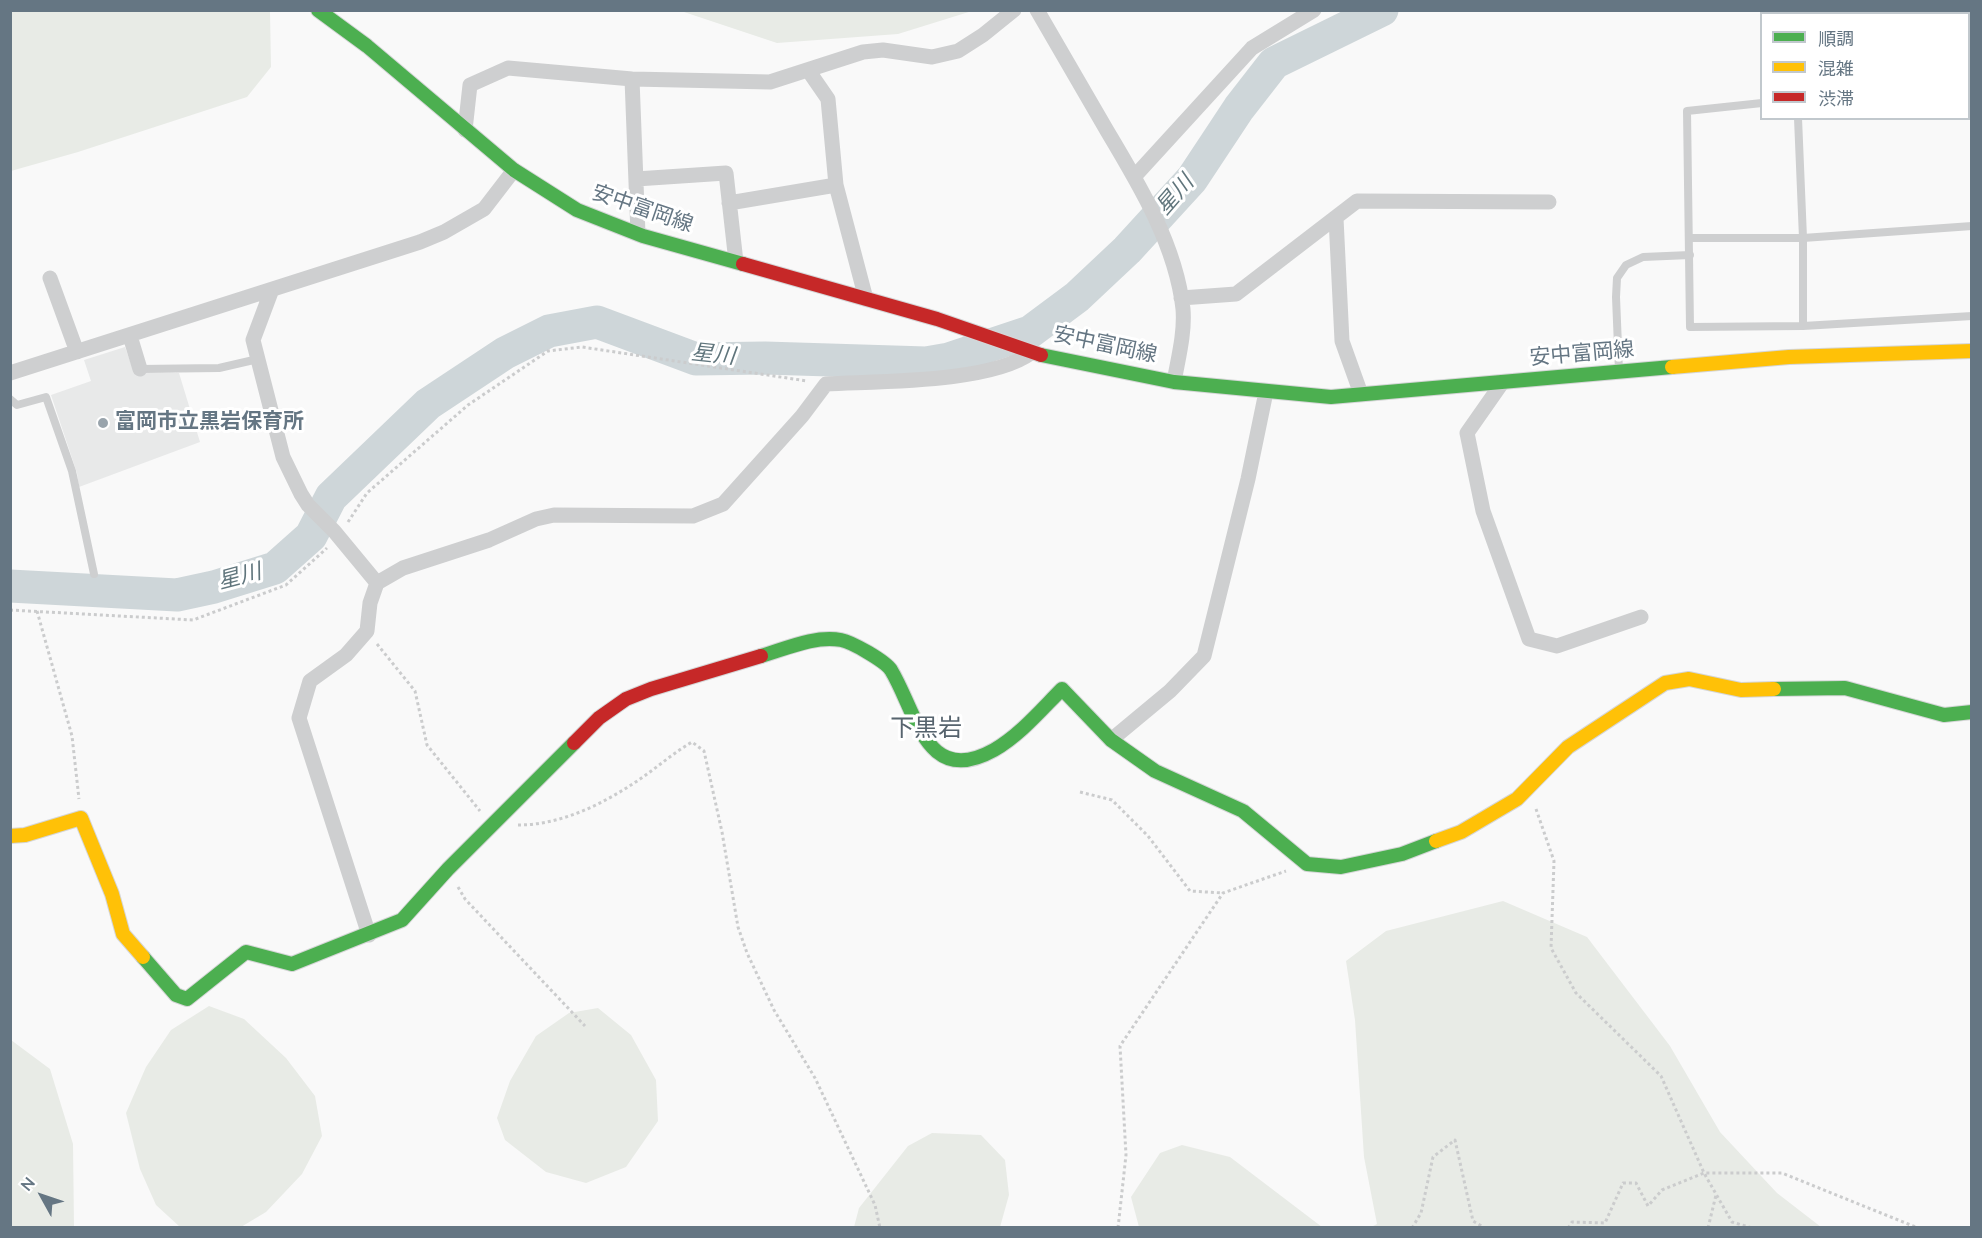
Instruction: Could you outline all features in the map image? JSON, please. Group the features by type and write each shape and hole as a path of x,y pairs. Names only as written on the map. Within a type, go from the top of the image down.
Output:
{"street":[{"name":"安中富岡線","path":"318,10 366,46 514,170 577,210 639,234 937,319 1028,351 1174,382 1330,397 1789,357 1971,351"},
{"path":"465,130 470,85 508,68 632,79 770,82 863,52 883,50 932,57 958,51 984,35 1014,10"},
{"path":"1036,10 1138,183 1165,243 1178,282 1184,312 1174,382"},
{"path":"1138,183 1252,48 1314,10"},
{"path":"808,70 828,99 836,184 866,299"},
{"path":"632,79 639,234"},
{"path":"10,374 420,242 444,232 484,209 514,170"},
{"path":"636,179 726,173 736,262"},
{"path":"729,203 836,184"},
{"path":"1181,298 1236,294 1357,201 1549,202"},
{"path":"1336,218 1342,341 1361,394"},
{"path":"50,278 77,352"},
{"path":"271,291 253,340 283,457 308,505 377,583"},
{"path":"130,336 140,369"},
{"path":"369,935 299,718 310,681 346,655 367,631 370,603 377,583 403,568 489,540 536,519 554,515 693,516 723,504 802,416 826,384 933,379 1018,362 1028,351"},
{"path":"1502,383 1467,433 1483,511 1529,639 1557,646 1641,617"},
{"path":"1111,740 1170,691 1204,656 1248,479 1266,392"},
{"path":"10,836 25,835 81,818 112,894 123,934 176,995 187,999 246,952 292,964 402,920 448,869 599,718 626,699 651,689 815,640 841,640 865,651 890,668 923,737 928,745 944,759 968,761 982,758 999,748 1062,689 1111,740 1155,771 1243,811 1307,864 1341,867 1402,854 1461,832 1517,799 1568,747 1665,683 1689,679 1741,690 1845,688 1944,715 1971,712"}],"lane":[{"path":"1760,103 1687,111 1690,327 1803,326 1971,316"},
{"path":"1798,120 1803,238 1803,326"},
{"path":"1690,238 1803,238 1971,226"},
{"path":"1620,373 1617,278 1626,265 1643,257 1690,255"},
{"path":"140,369 219,368 258,358"},
{"path":"10,399 17,405 46,397 72,471 94,574"}],"path":[{"path":"10,610 193,620 286,585 323,553 367,493 468,405 548,351 582,347 826,384"},
{"path":"37,611 72,736 81,818"},
{"path":"367,631 415,691 426,745 492,826 533,825 575,815 630,786 673,753 692,742 704,751 722,832 738,927 747,953 774,1010 815,1078 875,1205 880,1227"},
{"path":"1528,787 1554,861 1551,948 1576,993 1660,1077 1704,1173 1732,1222 1752,1227"},
{"path":"1080,792 1112,800 1148,836 1190,891 1223,893 1307,864"},
{"path":"448,869 465,900 585,1026"},
{"path":"1118,1227 1126,1155 1120,1046 1223,893"},
{"path":"1412,1227 1421,1213 1433,1157 1455,1140 1473,1221 1485,1227"},
{"path":"1568,1227 1572,1222 1605,1222 1623,1183 1636,1183 1648,1206 1662,1190 1704,1173 1782,1173 1918,1227"},
{"path":"1708,1227 1716,1194"},
{"path":"1528,1227 1533,1227"}],"shaded area":[{"path":"972,10 898,34 777,43 681,11"},
{"path":"11,11 269,11 271,67 247,97 78,152 11,171"},
{"path":"125,347 134,372 179,373 200,442 79,487 77,473 51,395 91,381 84,360"},
{"path":"1503,901 1587,937 1670,1046 1720,1132 1777,1193 1821,1227 1371,1227 1377,1224 1364,1157 1355,1020 1346,961 1386,931"},
{"path":"209,1006 244,1019 286,1058 315,1096 322,1136 302,1174 266,1212 241,1227 180,1227 156,1205 140,1169 126,1113 146,1067 171,1030"},
{"path":"598,1008 631,1035 656,1080 658,1121 626,1167 586,1183 546,1172 505,1140 497,1118 510,1081 536,1036 569,1013"},
{"path":"11,1040 50,1069 73,1144 74,1227 11,1227"},
{"path":"932,1133 981,1135 1005,1160 1009,1195 1000,1227 854,1227 859,1208 908,1146"},
{"path":"1182,1145 1230,1157 1322,1227 1139,1227 1131,1197 1160,1153"}],"waterway":[{"name":"星川","path":"10,586 177,595 214,587 275,568 311,536 331,497 428,404 505,353 549,331 597,322 696,359 765,358 926,363 949,359 1030,332 1077,297 1127,250 1192,179 1239,108 1274,63 1382,10"}],"traffic: fast":[{"path":"318,10 367,46 514,170 577,210 643,236 743,264"},
{"path":"1041,355 1174,382 1331,397 1672,367"},
{"path":"761,656 800,643 821,639 846,641 860,648 891,670 927,740 938,753 953,760 971,759 1004,744 1030,722 1062,689 1111,740 1155,771 1243,811 1307,864 1341,867 1402,854 1436,841"},
{"path":"1774,689 1845,688 1944,715 1972,712"},
{"path":"143,957 176,995 187,999 246,952 292,964 402,920 448,869 574,743"}],"traffic: slow":[{"path":"1672,367 1789,357 1972,351"},
{"path":"1436,841 1461,832 1517,799 1568,747 1665,683 1689,679 1741,690 1774,689"},
{"path":"10,836 25,835 81,818 112,894 123,934 143,957"}],"traffic: jam":[{"path":"743,264 937,319 1041,355"},
{"path":"574,743 599,718 626,699 651,689 761,656"}],"place":[{"name":"富岡市立黒岩保育所","path":"103,423"}],"district":[{"name":"下黒岩","path":"926,730"}]}
